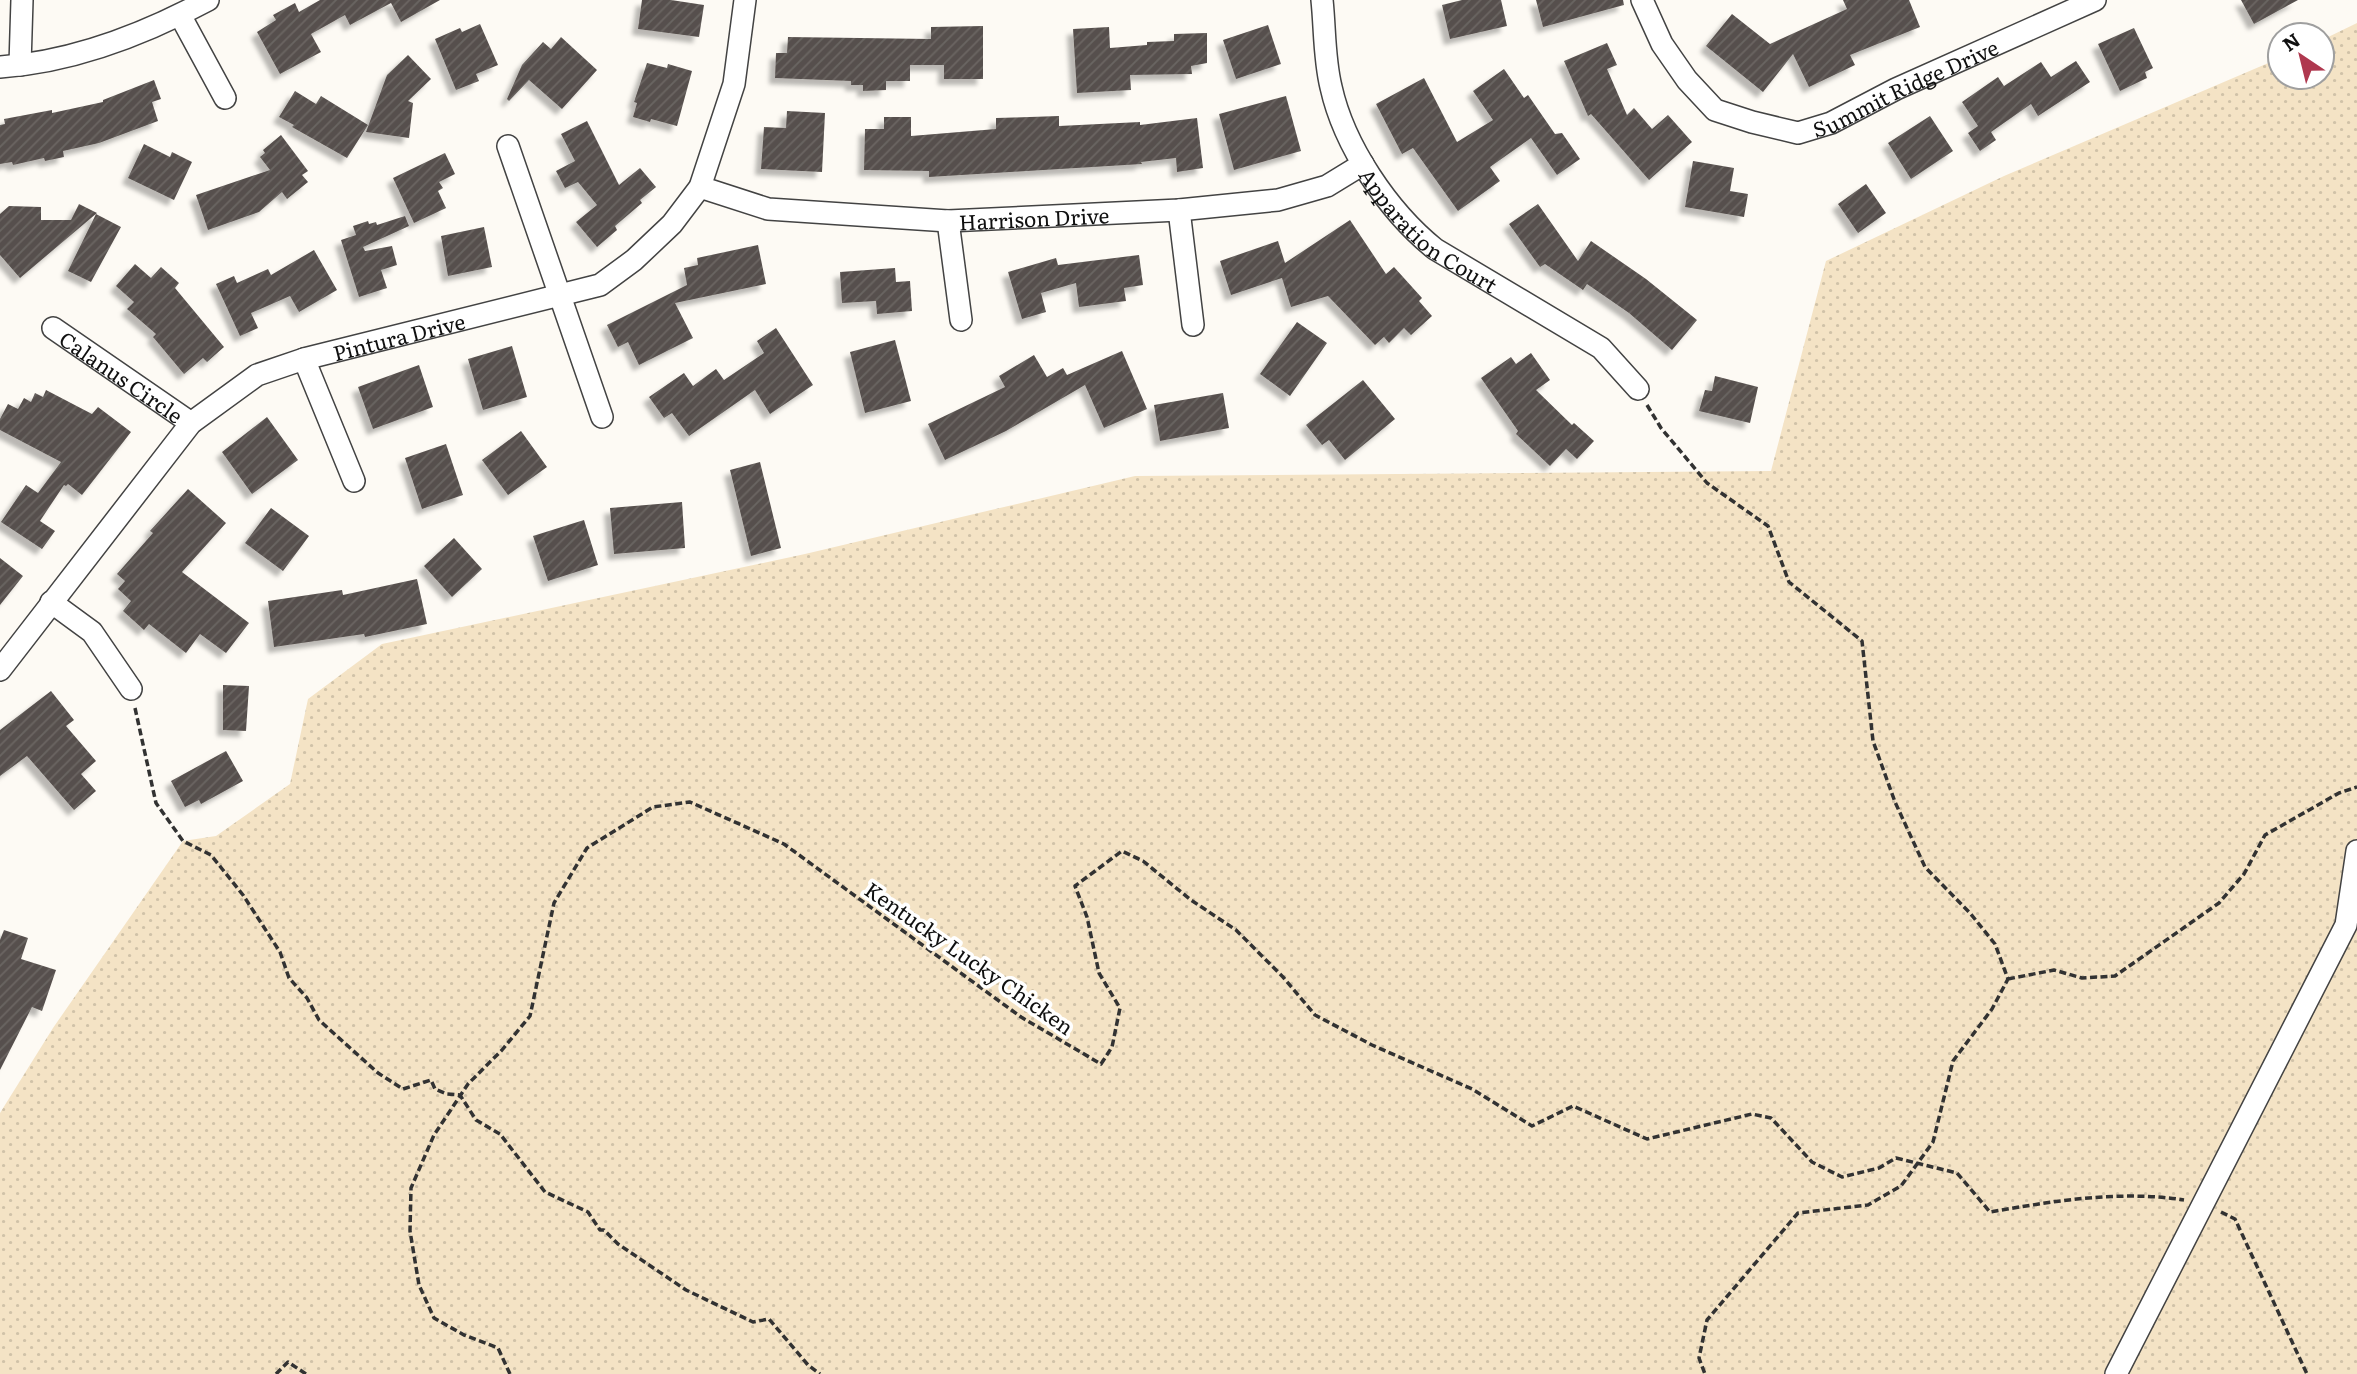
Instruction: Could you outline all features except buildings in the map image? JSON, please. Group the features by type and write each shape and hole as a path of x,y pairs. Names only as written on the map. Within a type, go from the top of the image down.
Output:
{"street":[{"path":"23,0 10,66 109,46 208,0"},
{"name":"Pintura Drive","path":"0,670 191,423 257,375 304,359 600,285 634,260 672,224 700,187 734,84 745,0"},
{"name":"Apparation Court","path":"1322,0 1330,86 1342,122 1363,164 1420,237 1435,249 1601,348 1638,389"},
{"name":"Summit Ridge Drive","path":"1642,0 1662,44 1687,80 1715,110 1798,133 1831,123 1896,89 2095,0"},
{"path":"180,15 225,97"},
{"path":"508,146 602,417"},
{"name":"Harrison Drive","path":"700,187 768,209 948,221 1179,210 1278,200 1327,186 1363,164"},
{"path":"1179,210 1194,325"},
{"path":"948,221 961,320"},
{"name":"Calanus Circle","path":"53,328 191,423"},
{"path":"304,359 354,481"},
{"path":"51,602 92,632 131,689"},
{"path":"2116,1374 2346,925 2357,851"}],"path":[{"path":"1638,389 1661,428 1707,483 1768,526 1789,582 1862,641 1873,741 1895,802 1925,867 1996,944 2008,979 1992,1009 1953,1061 1933,1142 1901,1186 1868,1205 1798,1213 1707,1320 1699,1358 1705,1374"},
{"path":"131,689 156,803 183,841 211,855 243,895 279,952 289,978 307,998 319,1020 377,1073 404,1089 431,1080 435,1089 460,1095 476,1120 500,1134 545,1192 588,1212 600,1230 604,1230 618,1244 686,1290 753,1322 769,1319 808,1365 820,1374"},
{"path":"2008,979 2054,970 2082,978 2115,976 2219,903 2244,874 2265,835 2339,793 2357,787"},
{"name":"Kentucky Lucky Chicken","path":"510,1374 498,1348 464,1335 433,1318 419,1285 410,1231 411,1188 434,1135 460,1095 530,1016 554,903 587,848 653,807 690,802 784,844 1021,1017 1101,1064 1112,1047 1120,1007 1099,973 1087,917 1075,886 1122,851 1143,861 1191,900 1236,930 1283,976 1315,1015 1372,1045 1472,1089 1532,1126 1573,1106 1647,1139 1752,1114 1771,1118 1812,1162 1842,1177 1879,1168 1896,1158 1957,1173 1990,1212 2063,1200 2113,1196 2168,1198 2203,1203 2235,1219 2307,1374"},
{"path":"276,1374 288,1362 306,1374"}],"sand":[{"path":"2357,23 2357,1374 0,1374 0,1113 53,1028 183,841 216,836 290,784 308,699 382,644 805,554 1135,476 1771,471 1826,261 2004,176 2266,64 2266,91 2336,91 2336,33"}]}
